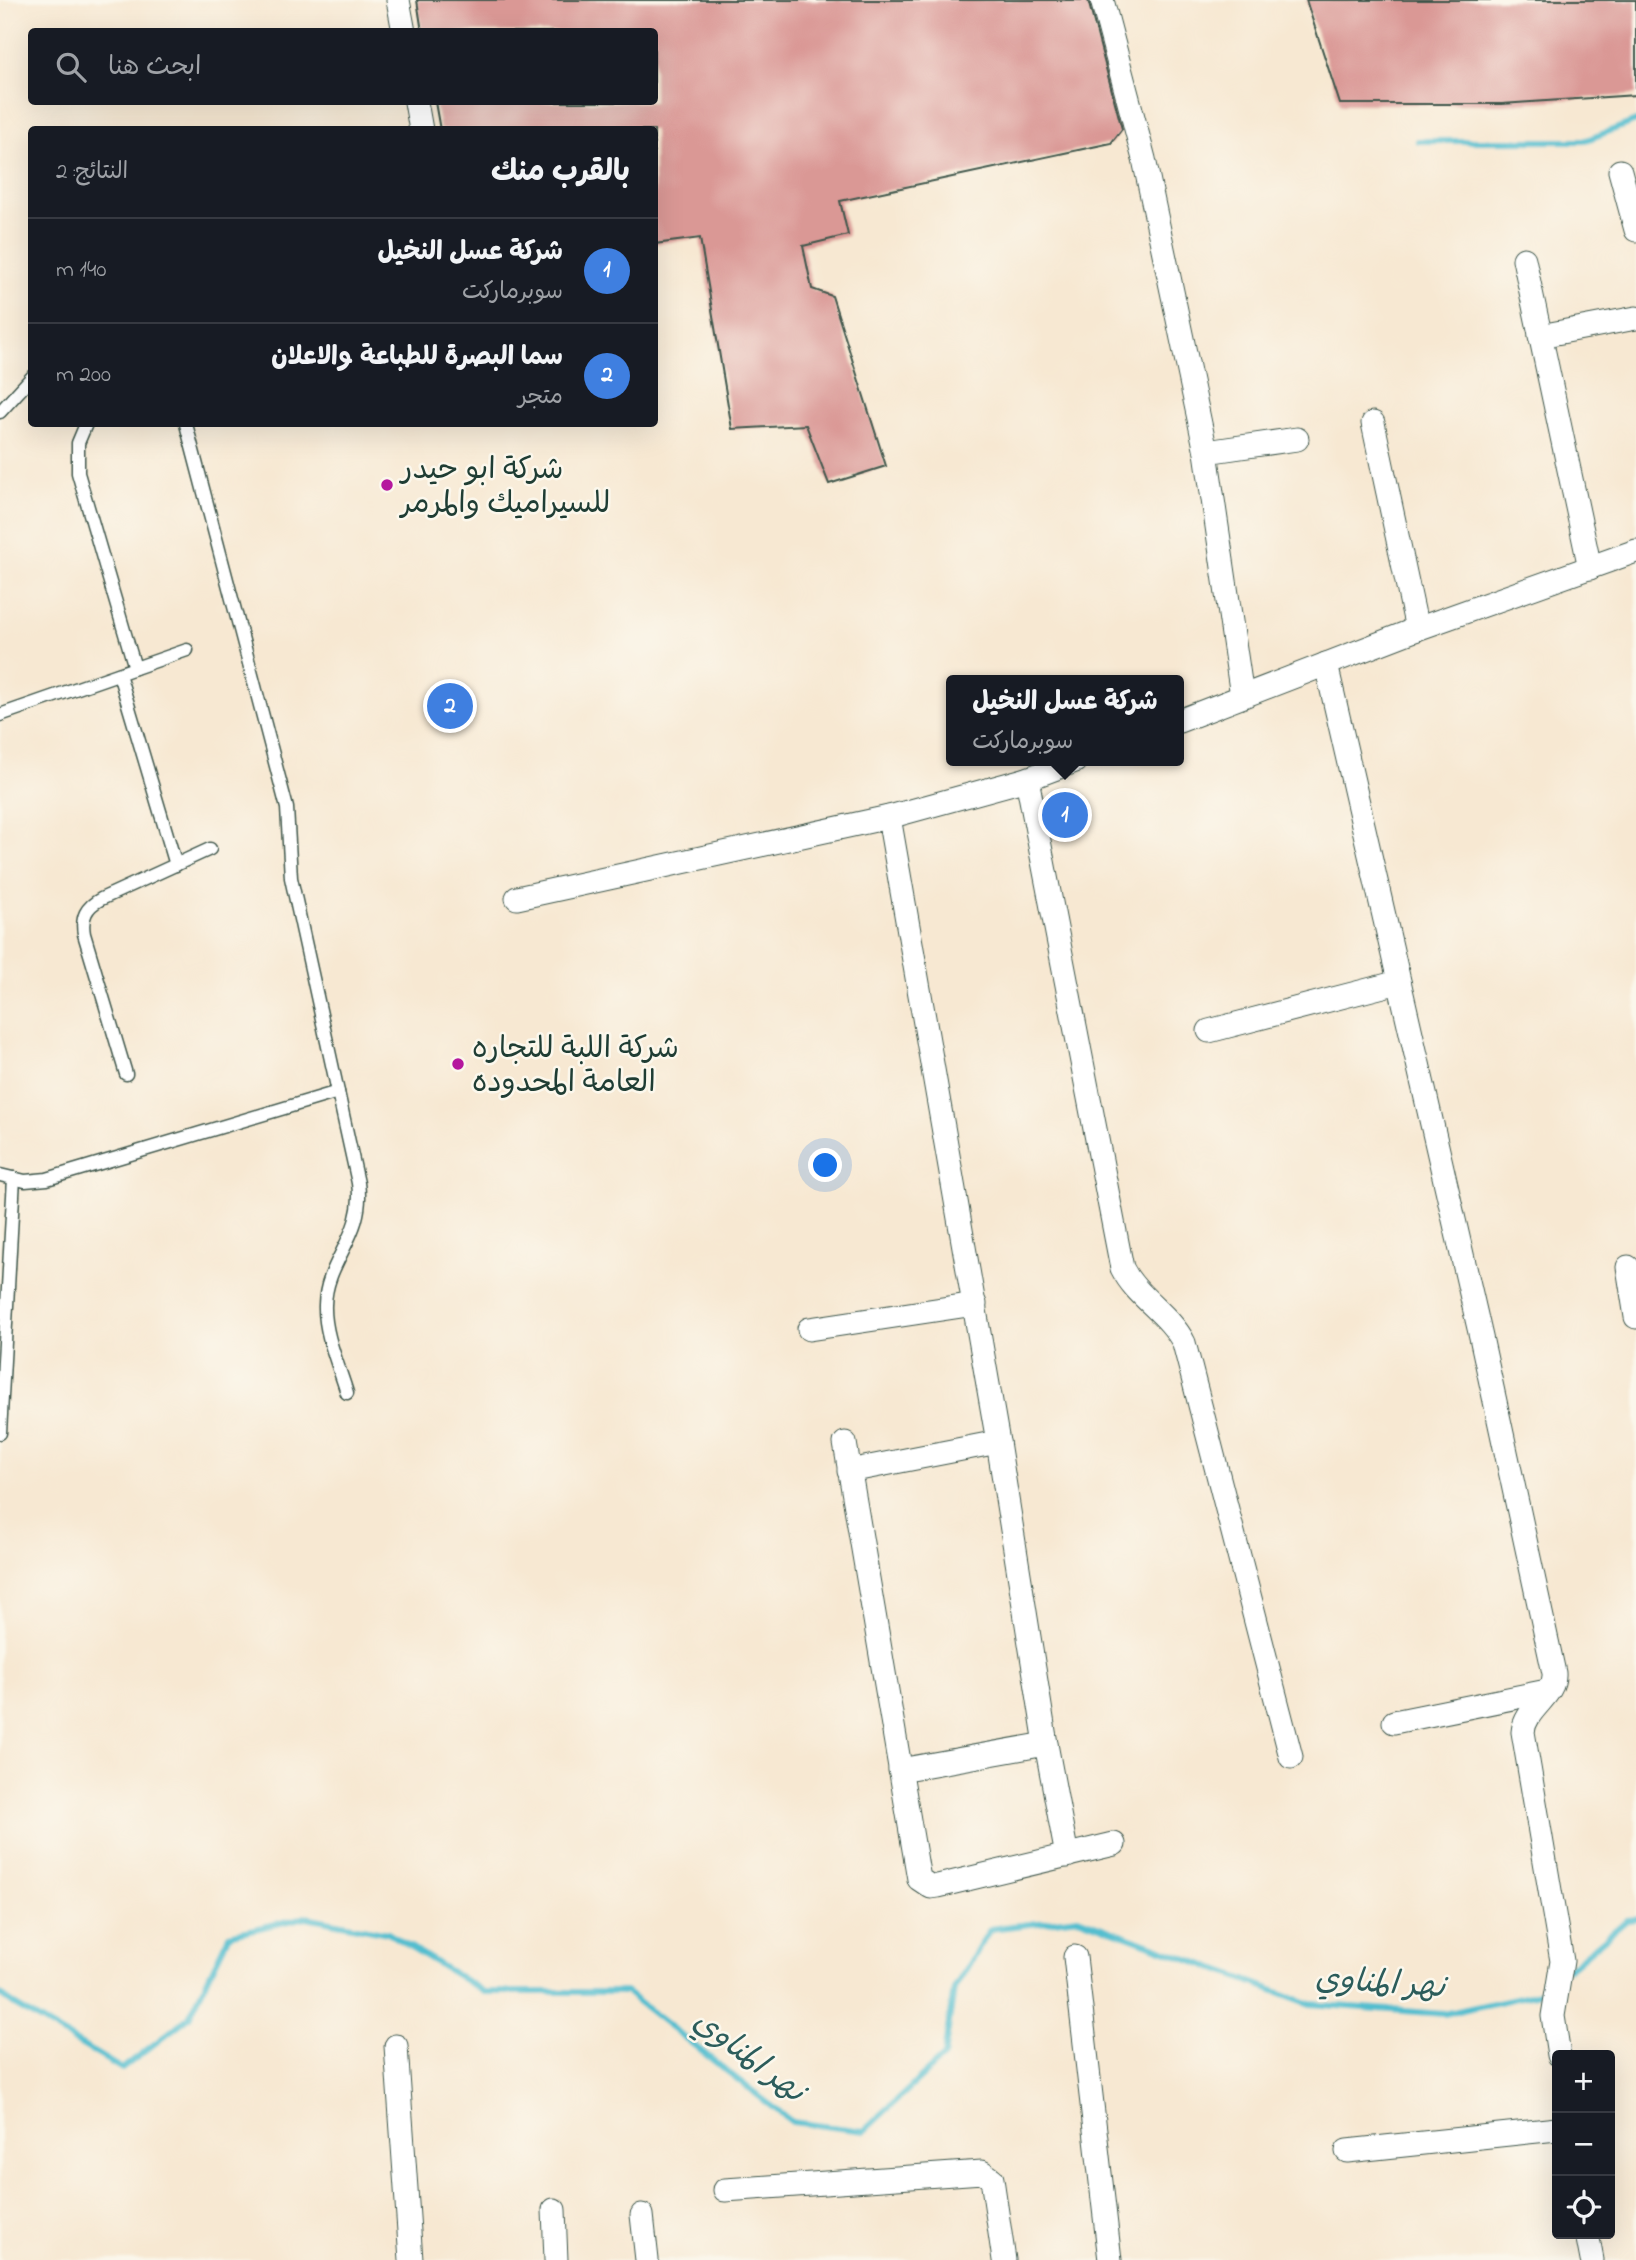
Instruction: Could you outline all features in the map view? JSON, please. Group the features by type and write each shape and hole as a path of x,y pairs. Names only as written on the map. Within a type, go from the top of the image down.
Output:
{"street":[{"path":"398,0 403,28"},
{"path":"1102,0 1144,159 1206,452 1242,696"},
{"path":"417,105 420,126"},
{"path":"1620,170 1636,230"},
{"path":"1524,259 1590,568"},
{"path":"1540,336 1636,318"},
{"path":"1373,423 1418,629"},
{"path":"1206,452 1297,439"},
{"path":"1184,719 1418,629 1636,551"},
{"path":"1326,664 1481,1337 1553,1673 1552,1685 1527,1716 1523,1732 1562,1961 1553,2017 1558,2050"},
{"path":"517,898 889,817 1027,779 1062,766"},
{"path":"1027,779 1122,1268 1133,1286 1169,1319 1184,1343 1291,1757"},
{"path":"889,817 975,1304 1046,1744 1067,1856"},
{"path":"1209,1031 1399,982"},
{"path":"1628,1267 1636,1317"},
{"path":"809,1329 975,1304"},
{"path":"849,1471 998,1442"},
{"path":"845,1443 919,1879 925,1884 938,1886 1114,1844"},
{"path":"1394,1722 1547,1691"},
{"path":"900,1770 1046,1744"},
{"path":"1075,1957 1110,2260"},
{"path":"396,2046 411,2260"},
{"path":"1347,2151 1552,2130"},
{"path":"725,2190 982,2172 992,2179 1004,2260"},
{"path":"554,2210 556,2260"},
{"path":"642,2215 647,2260"},
{"path":"1588,2239 1592,2260"}],"lane":[{"path":"0,412 28,381"},
{"path":"85,427 78,443 78,473 135,668"},
{"path":"187,427 287,808 291,878 358,1183 360,1207 354,1230 327,1288 325,1304 326,1320 347,1393"},
{"path":"0,715 187,650"},
{"path":"119,674 176,865"},
{"path":"126,1074 84,934 82,923 85,913 92,904 101,899 211,849"},
{"path":"0,1175 36,1181 47,1179 338,1092"},
{"path":"0,1433 14,1178"}],"building":[{"path":"417,0 1088,0 1122,129 1111,143 840,201 848,235 803,246 812,289 832,296 886,466 829,484 806,425 732,429 700,238 658,243 658,126 439,126 436,105 658,105 658,28 421,28"},
{"path":"1306,0 1636,0 1636,95 1502,104 1340,104"}],"waterway":[{"path":"1418,141 1584,141 1636,121"},
{"name":"نهر المناوي","path":"0,1994 122,2069 189,2017 229,1935 306,1917 388,1933 484,1992 626,1992 792,2122 864,2131 944,2056 954,1989 990,1929 1078,1918 1310,2004 1444,2014 1539,1993 1552,1982"},
{"name":"نهر المناوي","path":"1568,1969 1627,1920 1636,1919"}],"place":[{"name":"شركة ابو حيدر للسيراميك والمرمر","path":"387,485"},
{"name":"سما البصرة للطباعة والاعلان","path":"450,706"},
{"name":"شركة عسل النخيل","path":"1065,815"},
{"name":"شركة اللبة للتجاره العامة المحدوده","path":"458,1064"}]}
